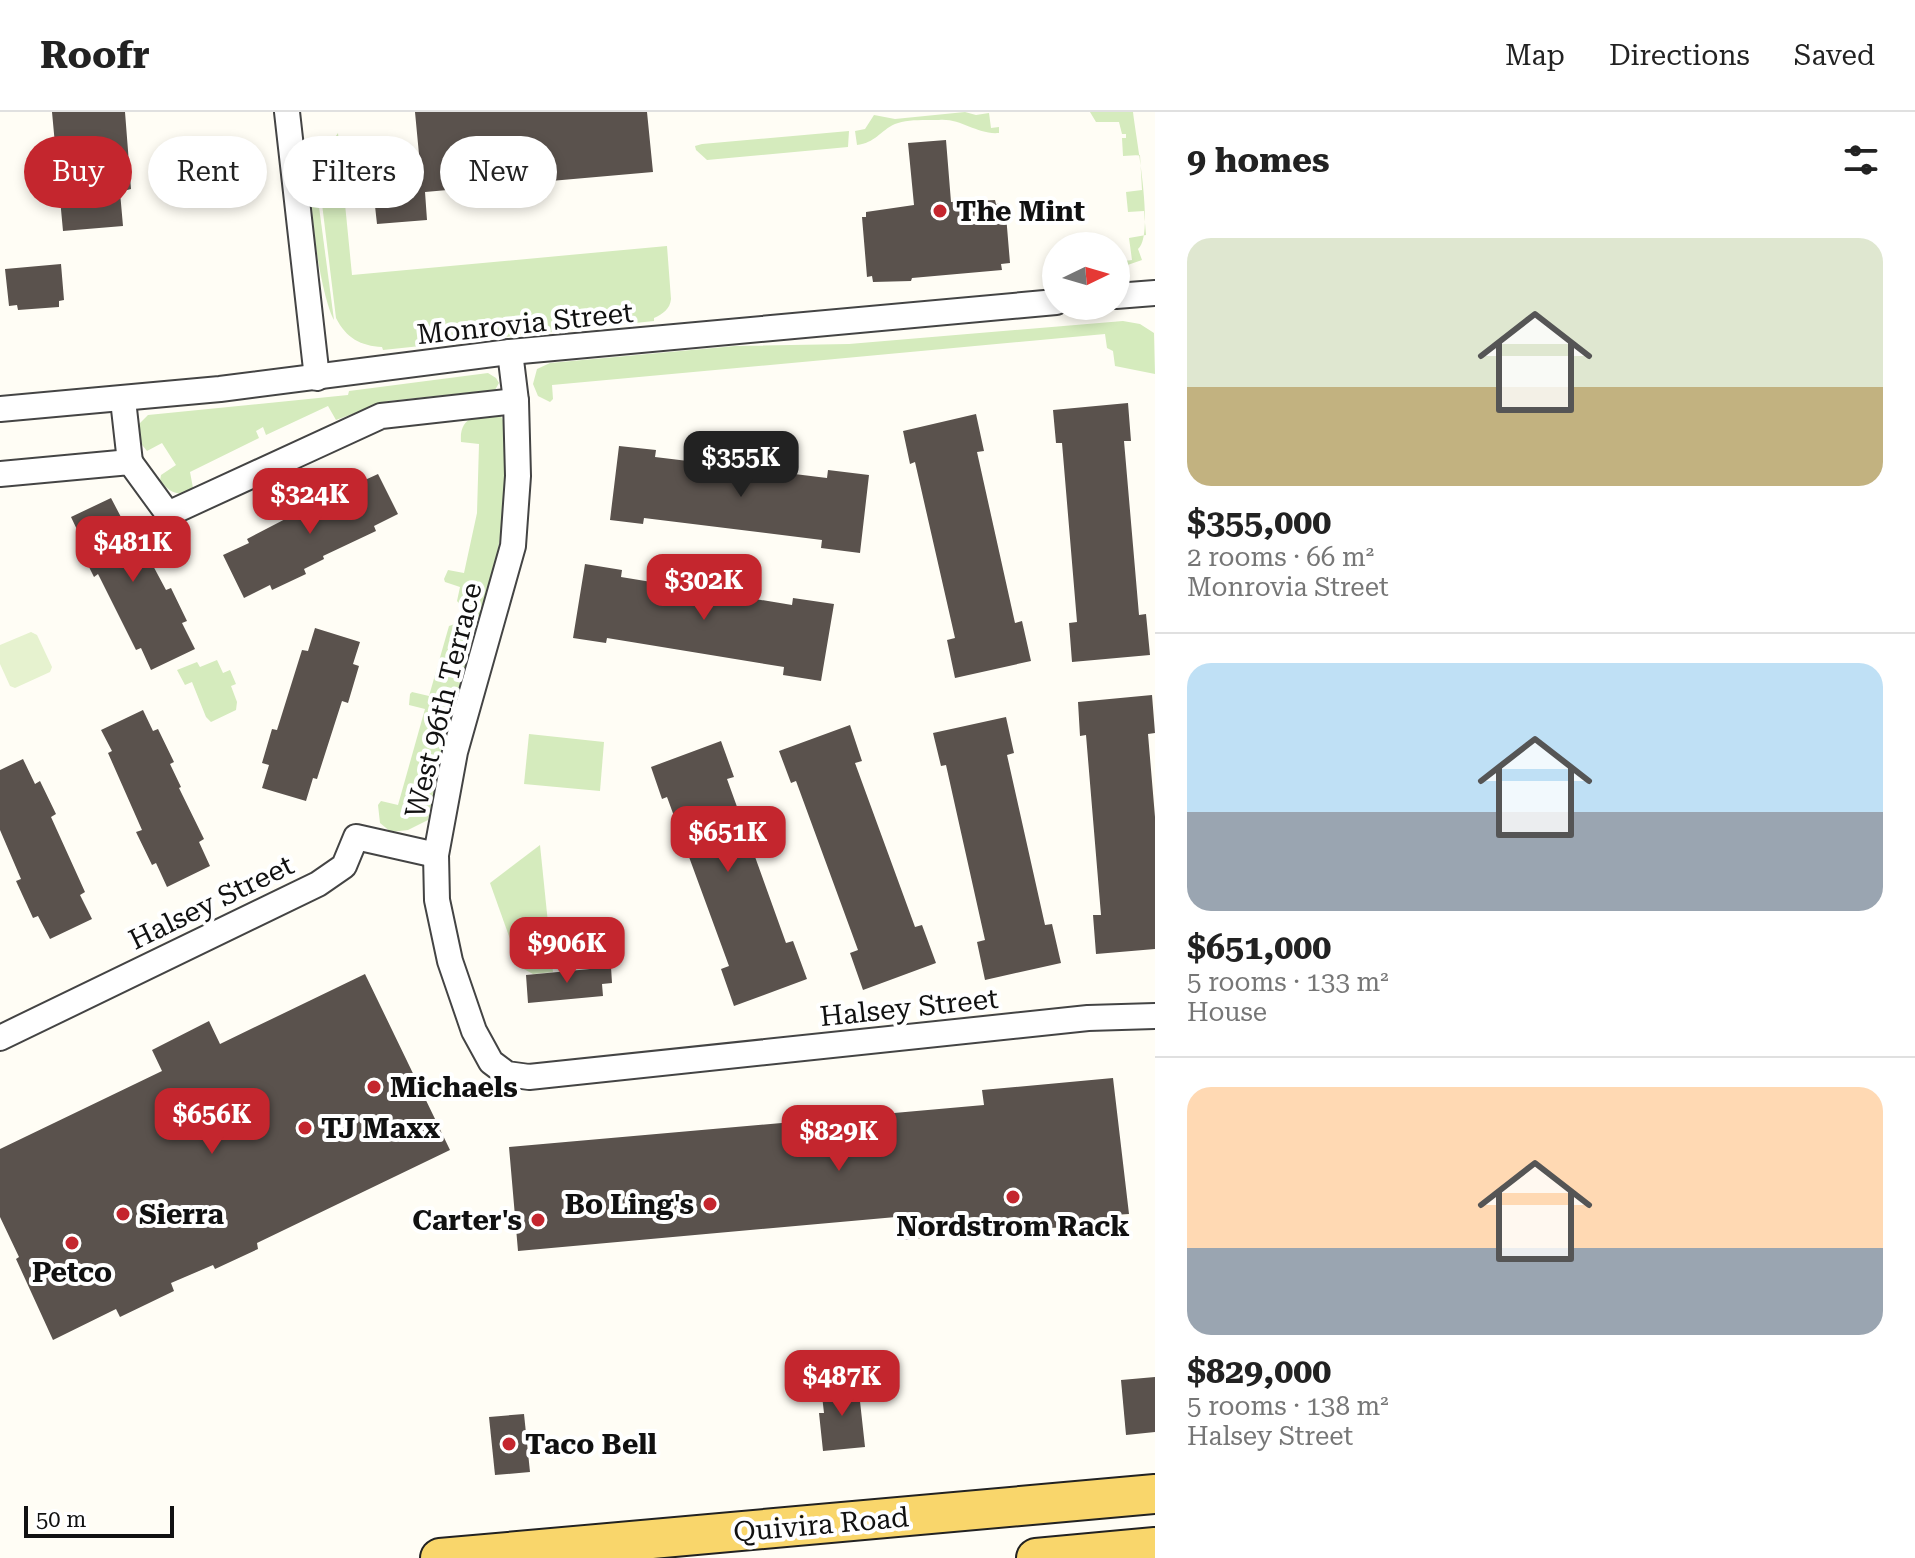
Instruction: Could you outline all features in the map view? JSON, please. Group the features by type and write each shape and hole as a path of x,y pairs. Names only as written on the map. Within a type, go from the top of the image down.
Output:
{"main road":[{"name":"Quivira Road","path":"440,1558 1155,1494"},
{"path":"1036,1558 1155,1547"}],"street":[{"path":"287,112 317,378"},
{"path":"1130,295 1155,293"},
{"name":"Monrovia Street","path":"0,409 123,400 510,352 1042,303"},
{"name":"West 96th Terrace","path":"510,352 516,401 518,476 513,546 455,752 436,855 437,900 450,961 474,1031 491,1062 507,1074 529,1077 669,1062"},
{"path":"123,400 130,462 168,514 381,416 516,401"},
{"path":"0,474 130,462"},
{"name":"Halsey Street","path":"0,1038 318,884 344,866 356,837 436,855"},
{"name":"Halsey Street","path":"669,1062 1088,1018 1155,1016"}],"green space":[{"path":"965,112 976,115 989,113 991,128 999,127 999,133 983,132 955,121 910,121 895,124 868,142 857,145 855,131 865,129 874,115 895,119"},
{"path":"1090,112 1133,112 1139,155 1123,156 1122,138 1126,138 1126,134 1122,134 1119,122 1096,122"},
{"path":"849,131 848,147 707,160 695,146 702,144"},
{"path":"1141,165 1145,220 1144,211 1128,212 1126,192 1142,190"},
{"path":"313,208 319,208 334,320 324,290"},
{"path":"323,208 345,208 352,275 667,246 671,299 669,306 654,321 383,350 382,347 355,340 344,331 336,318"},
{"path":"1143,235 1138,249 1142,260 1130,264 1132,260 1130,238"},
{"path":"1123,321 1140,324 1154,333 1155,374 1115,366 1113,351 1107,348 1105,334 552,385 553,399 550,402 538,396 533,384 537,369 550,363 735,346 849,344"},
{"path":"488,373 499,383 495,390 388,401 336,420 328,406 266,435 263,427 256,431 259,438 190,472 193,488 180,494 160,481 161,475 176,465 162,443 147,451 138,440 139,424 148,415 348,395 349,391"},
{"path":"499,413 506,429 507,482 499,545 483,619 467,613 457,601 460,587 444,579 448,570 464,573 477,513 479,444 461,442 461,433 471,418"},
{"path":"470,621 465,637 476,641 444,740 428,820 408,830 391,832 380,823 378,805 381,801 398,805 425,709 409,705 410,694 429,696 449,626"},
{"path":"31,632 37,635 52,667 50,672 15,688 10,686 0,664 0,645"},
{"path":"217,660 223,673 230,670 236,684 231,686 237,702 236,710 211,722 192,682 185,685 177,670 197,662 200,667"},
{"path":"529,734 604,742 600,791 524,784"},
{"path":"540,845 553,972 533,974 520,967 490,883"}],"building":[{"path":"52,112 125,112 127,136 54,136"},
{"path":"415,112 647,112 653,172 557,180 557,136 440,136 440,191 425,192 427,220 377,224 375,208 424,208 424,136 417,136"},
{"name":"The Mint","path":"946,140 951,202 995,200 996,204 1005,203 1010,263 1001,264 1002,270 912,278 911,281 873,282 872,276 867,277 862,217 866,217 866,212 914,205 908,143"},
{"path":"61,208 121,208 123,226 63,231"},
{"path":"61,264 64,300 59,301 59,307 18,310 17,305 9,306 5,269"},
{"path":"1128,403 1131,441 1124,441 1139,615 1146,614 1150,655 1072,662 1069,623 1077,622 1062,443 1056,443 1053,410"},
{"path":"976,414 984,451 977,452 1015,623 1022,621 1031,661 955,678 947,640 955,638 915,462 910,464 903,431"},
{"path":"619,446 656,450 655,457 827,478 828,470 869,475 860,553 821,548 822,540 644,518 643,524 610,520"},
{"path":"378,474 398,514 374,526 376,531 323,556 324,559 304,569 306,574 272,590 270,585 244,598 223,555 320,501 318,497 351,481 354,485"},
{"path":"111,498 122,519 127,517 166,590 171,588 187,621 182,623 195,649 151,670 141,648 136,650 98,574 94,577 76,541 81,538 71,517"},
{"path":"585,564 622,570 621,577 792,605 793,598 834,604 821,681 783,675 784,667 607,638 606,643 573,638"},
{"path":"315,628 360,642 353,664 359,666 348,703 342,701 317,779 313,778 306,801 262,788 269,765 262,763 272,729 277,730 302,650 308,651"},
{"path":"1152,695 1155,733 1148,734 1155,817 1155,949 1096,954 1093,915 1101,915 1086,735 1080,736 1078,702"},
{"path":"143,710 153,731 158,729 174,762 170,764 204,839 199,842 210,866 167,887 136,832 142,830 101,730"},
{"path":"1006,717 1014,753 1007,755 1045,925 1052,924 1061,963 985,980 977,942 985,940 946,765 941,766 933,733"},
{"path":"850,725 862,761 855,763 915,927 922,925 936,963 863,990 850,953 858,950 796,781 791,783 779,751"},
{"path":"721,741 734,777 727,779 786,943 793,941 807,979 734,1006 721,969 729,966 667,797 662,799 651,767"},
{"path":"23,759 35,784 40,781 56,814 51,817 85,892 80,895 92,919 50,939 38,916 33,918 16,881 21,879 0,830 0,770"},
{"path":"611,967 612,983 602,984 603,996 528,1003 526,975"},
{"path":"365,974 450,1150 257,1243 258,1249 215,1269 213,1265 171,1283 174,1291 120,1317 116,1309 53,1340 0,1217 0,1149 162,1071 152,1050 209,1021 220,1044"},
{"path":"1113,1078 1129,1214 1114,1215 1115,1223 898,1240 896,1217 518,1251 509,1147 984,1105 982,1090"},
{"path":"1155,1377 1155,1432 1126,1435 1121,1380"},
{"path":"858,1383 865,1447 823,1451 819,1413 824,1413 821,1387"},
{"name":"Taco Bell","path":"524,1414 530,1472 495,1475 489,1417"}],"place":[{"name":"The Mint","path":"940,211"},
{"name":"Michaels","path":"374,1087"},
{"name":"TJ Maxx","path":"305,1128"},
{"name":"Nordstrom Rack","path":"1013,1197"},
{"name":"Bo Ling's","path":"710,1204"},
{"name":"Sierra","path":"123,1214"},
{"name":"Carter's","path":"538,1220"},
{"name":"Petco","path":"72,1243"},
{"name":"Taco Bell","path":"509,1444"}]}
